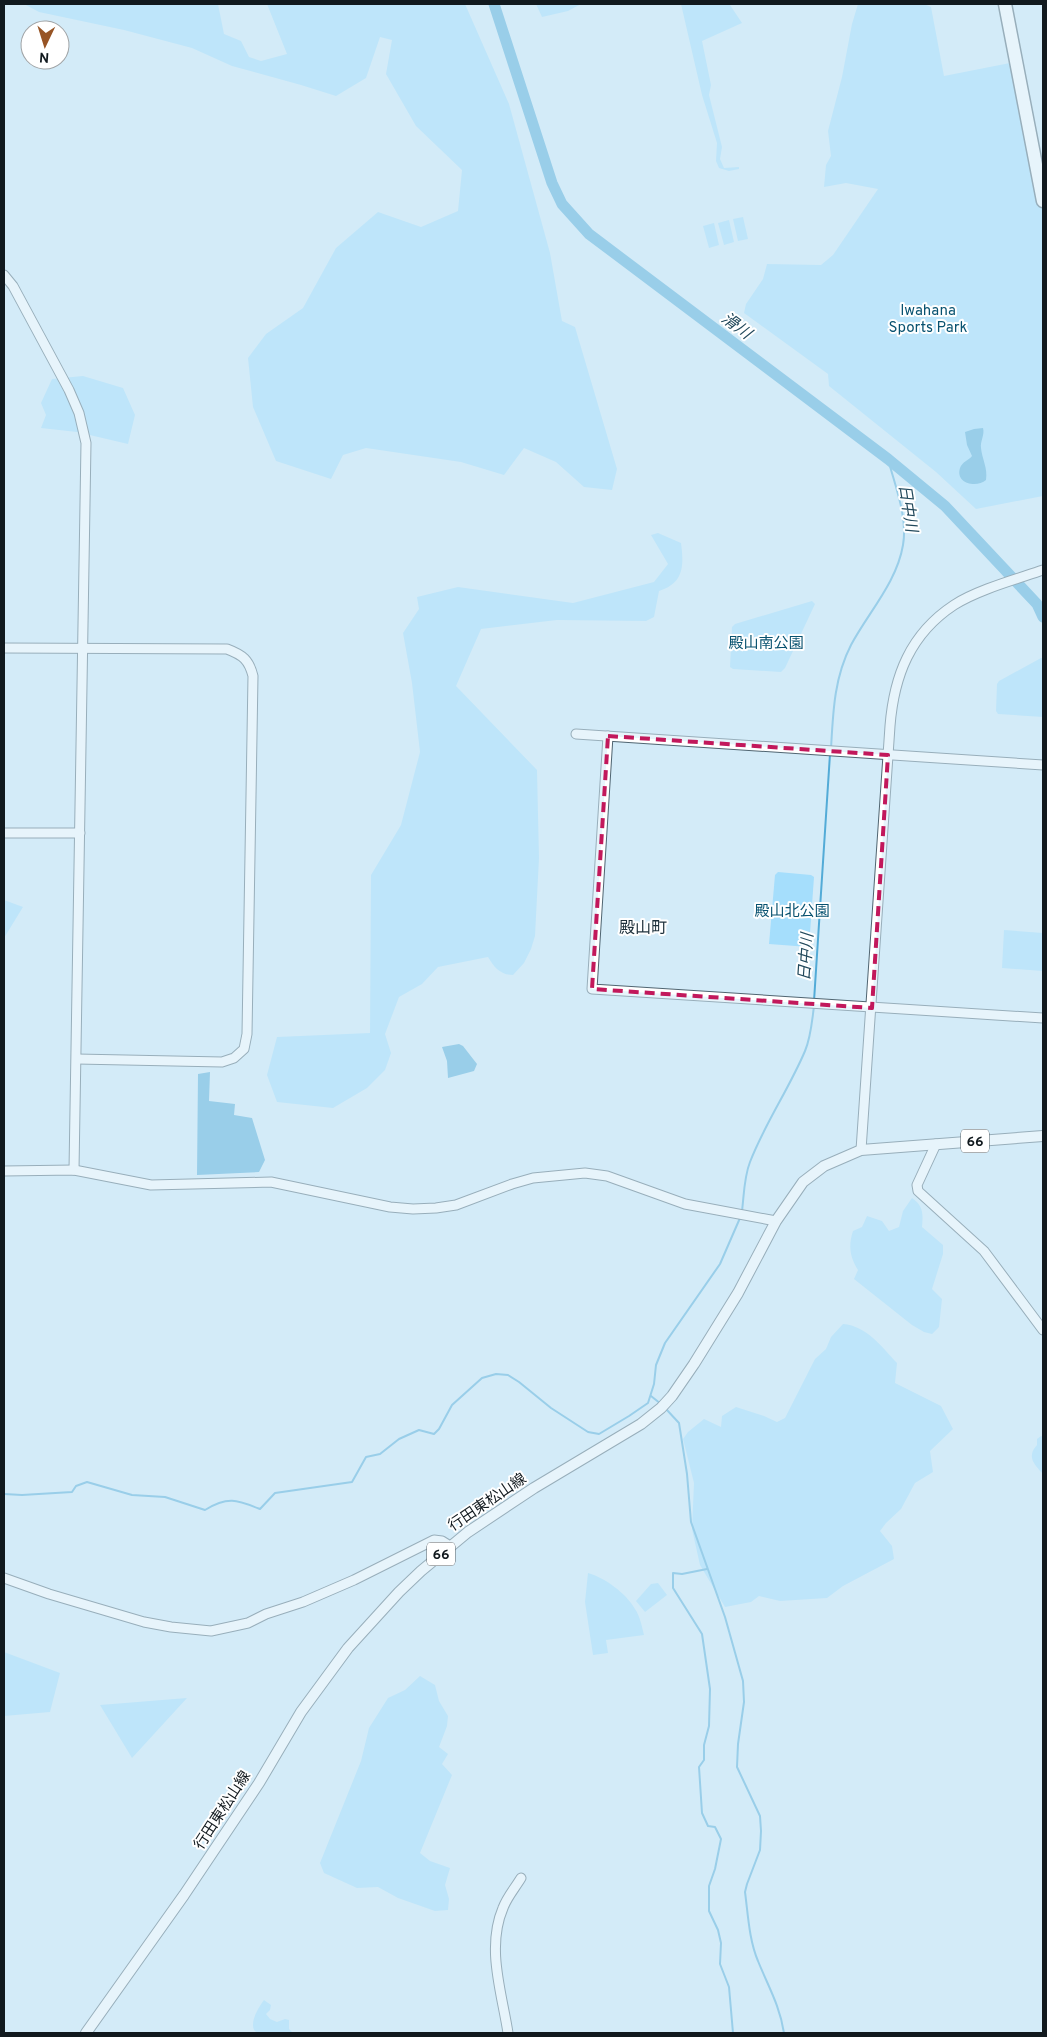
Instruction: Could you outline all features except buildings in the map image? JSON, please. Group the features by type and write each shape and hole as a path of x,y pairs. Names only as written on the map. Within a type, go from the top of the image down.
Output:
{"highway":[{"path":"1005,4 1043,201"},
{"path":"1011,4 1043,162"}],"main road":[{"name":"66","path":"936,1144 1043,1136"},
{"name":"行田東松山線","path":"86,2033 184,1895 258,1783 301,1712 324,1679 373,1619 421,1571 450,1546 500,1510 626,1433 661,1408 683,1381 738,1293 776,1221 803,1182 824,1166 861,1150 936,1144"}],"street":[{"path":"4,276 13,286 69,390 79,413 86,443 74,1170"},
{"path":"861,1150 888,755 895,688 910,652 930,626 955,605 970,597 1040,571"},
{"path":"4,648 227,649 240,654 246,659 253,676 249,974 247,1034 244,1049 234,1058 222,1062 77,1058"},
{"path":"576,734 1043,765"},
{"path":"608,736 592,989 1043,1018"},
{"path":"4,833 80,834"},
{"path":"936,1144 917,1184 918,1191 984,1251 1043,1330"},
{"path":"4,1171 74,1170 151,1185 271,1182 390,1207 413,1209 456,1205 533,1178 584,1173 612,1178 685,1204 776,1221"},
{"path":"4,1578 49,1594 144,1622 211,1631 248,1623 266,1614 303,1602 354,1580 434,1540 450,1546"},
{"path":"508,2033 496,1966 495,1942 503,1907 521,1878"}],"highlighted area":[{"path":"608,736 888,755 872,1008 592,989"}],"green space":[{"path":"24,4 218,4 224,34 241,41 249,57 261,61 287,54 267,4 465,4 509,104 550,253 562,321 575,327 617,469 612,490 584,487 556,462 524,448 504,475 461,462 366,448 343,455 331,479 276,461 253,407 248,358 266,334 303,308 336,248 378,212 421,227 458,211 462,170 416,126 386,74 392,40 380,37 366,78 336,96 232,66 192,48 124,30 39,12"},
{"path":"536,4 581,4 568,11 542,17"},
{"path":"681,4 730,5 742,23 702,41 711,85 709,95 722,147 720,159 724,168 739,167 739,169 729,171 719,168 716,161 717,143 702,95"},
{"name":"Iwahana Sports Park","path":"858,4 924,4 931,7 944,76 1010,63 1043,188 1043,496 976,509 936,472 829,386 828,374 744,313 746,304 763,279 767,264 821,265 833,255 878,189 846,183 824,187 826,165 831,156 828,131"},
{"path":"743,217 748,239 738,241 733,219"},
{"path":"729,220 734,242 724,245 718,223"},
{"path":"714,223 719,245 709,248 703,226"},
{"path":"83,376 123,388 135,415 128,444 77,432 41,428 46,415 41,403 52,379"},
{"path":"658,533 681,543 682,566 678,578 667,588 659,591 654,617 646,621 557,620 481,629 456,686 537,770 539,858 535,936 524,963 513,975 504,974 498,970 488,957 438,967 422,984 399,997 385,1034 391,1053 385,1070 367,1088 333,1108 277,1102 267,1075 277,1037 370,1033 371,875 401,825 420,752 412,683 403,633 419,609 417,597 458,587 573,603 654,582 668,564 651,535"},
{"name":"殿山南公園","path":"812,601 815,604 785,668 781,672 733,669 730,667 732,627 735,624"},
{"path":"1043,658 1043,717 998,714 996,711 997,684 999,681"},
{"name":"殿山北公園","path":"778,872 811,875 814,877 809,947 769,944 775,875"},
{"path":"4,900 23,907 4,938"},
{"path":"1004,930 1043,933 1043,971 1002,968"},
{"path":"912,1198 921,1208 922,1227 943,1245 943,1254 932,1289 942,1299 939,1327 932,1334 912,1325 854,1279 858,1270 853,1261 851,1251 853,1231 862,1227 867,1216 882,1221 889,1231 899,1227 903,1211"},
{"path":"843,1324 867,1333 880,1344 897,1363 895,1383 941,1406 953,1429 930,1451 933,1472 915,1483 901,1509 880,1531 892,1546 894,1559 843,1586 827,1598 780,1601 759,1596 751,1602 725,1607 700,1565 692,1529 694,1483 683,1439 688,1432 704,1419 721,1427 722,1416 736,1407 777,1422 785,1418 815,1359 826,1349 831,1337"},
{"path":"1041,1436 1043,1437 1043,1474 1032,1457 1032,1453 1037,1445 1037,1439"},
{"path":"588,1573 608,1582 626,1597 638,1615 644,1635 606,1640 608,1653 593,1655 585,1602"},
{"path":"658,1583 667,1595 645,1612 636,1601 651,1584"},
{"path":"4,1652 60,1673 50,1712 4,1716"},
{"path":"420,1676 435,1685 439,1701 448,1716 447,1726 439,1747 448,1754 442,1764 452,1775 420,1853 430,1861 450,1868 445,1885 449,1899 448,1910 435,1911 398,1898 378,1887 357,1888 324,1873 320,1863 361,1761 369,1728 388,1698 405,1690"},
{"path":"187,1698 132,1758 100,1705"},
{"path":"264,2000 271,2005 270,2010 266,2014 270,2019 277,2022 285,2019 289,2020 289,2029 293,2033 257,2033 254,2030 254,2017"}],"shaded area":[{"path":"983,428 981,448 986,480 972,484 964,481 959,473 961,466 972,456 967,445 965,432"},
{"path":"459,1044 463,1046 477,1064 474,1071 448,1078 447,1061 442,1047"},
{"path":"210,1072 209,1101 235,1104 234,1115 252,1118 265,1160 259,1172 197,1175 198,1074"}],"waterway":[{"name":"滑川","path":"494,4 552,183 562,204 589,234 888,459 945,506 1037,604 1043,617"},
{"name":"日中川","path":"831,749 835,696 845,657 895,572 903,545 904,524 888,459"},
{"name":"日中川","path":"814,1001 830,754"},
{"name":"日中川","path":"742,1211 745,1180 750,1162 805,1051 810,1035 814,1006"},
{"path":"4,1494 22,1495 72,1492 76,1486 87,1482 132,1495 165,1497 205,1510 226,1501 245,1503 260,1509 275,1493 352,1482 366,1457 380,1454 399,1439 419,1430 434,1434 439,1429 452,1405 482,1378 496,1374 508,1375 551,1408 588,1432 599,1434 648,1403 654,1384 656,1365 665,1343 720,1264 740,1218"},
{"path":"651,1396 661,1404"},
{"path":"666,1409 679,1423 687,1474 691,1522 725,1617 743,1681 744,1702 737,1767 760,1816 761,1831 760,1850 745,1892 749,1927 758,1961 777,2005 784,2033"},
{"path":"707,1569 682,1574 673,1573 673,1588 702,1634 710,1689 709,1726 704,1745 704,1760 699,1767 702,1813 708,1826 715,1827 721,1839 715,1869 709,1886 709,1911 718,1930 721,1943 720,1964 729,1987 733,2033"}],"district":[{"name":"殿山町","path":"643,927"}]}
